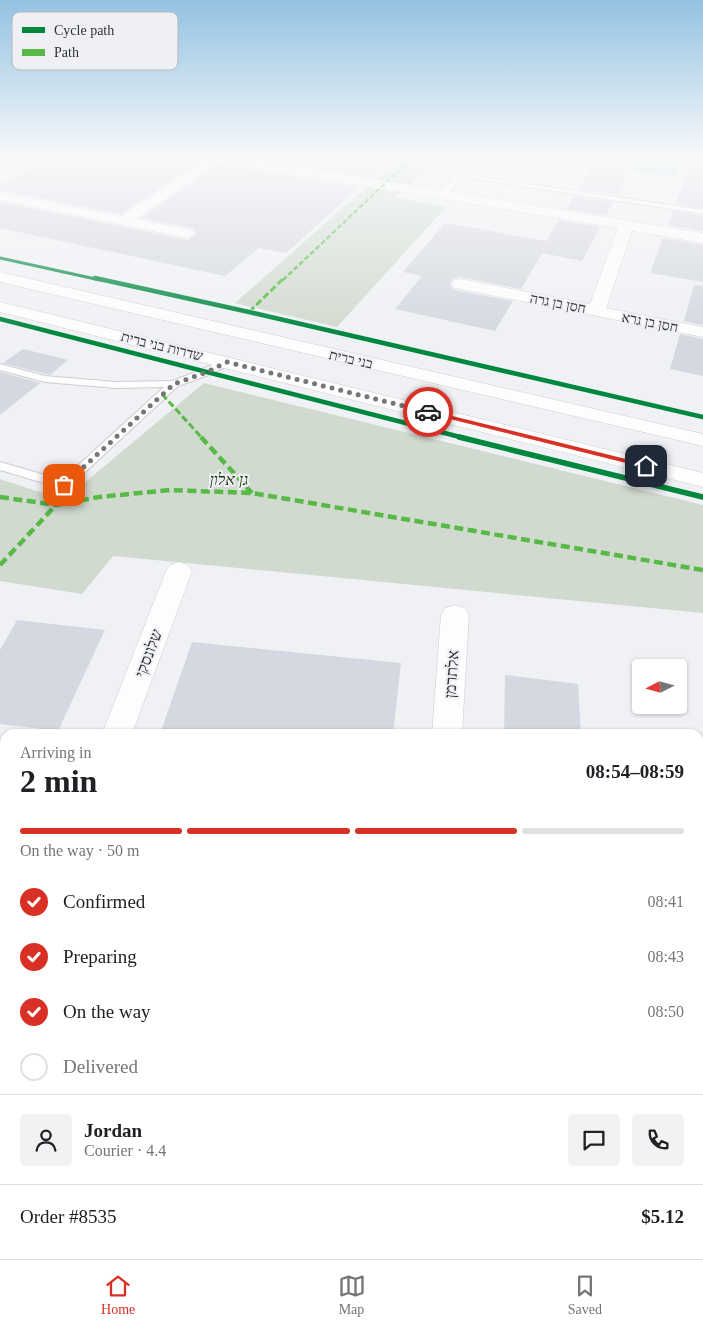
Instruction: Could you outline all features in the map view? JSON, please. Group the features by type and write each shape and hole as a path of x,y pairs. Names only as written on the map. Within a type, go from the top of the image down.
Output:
{"street":[{"path":"97,216 187,233"},
{"path":"123,221 131,216"},
{"path":"565,216 703,238"},
{"name":"חסן בן גרה","path":"460,284 596,311 626,226"},
{"name":"בני ברית","path":"0,277 703,440"},
{"name":"שדרות בני ברית","path":"0,307 703,480"},
{"name":"חסן בן גרא","path":"596,311 703,332"},
{"name":"שלונסקי","path":"119,729 179,572"},
{"name":"אלתרמן","path":"447,729 455,614"}],"lane":[{"path":"0,368 45,379 116,385 174,384 207,372 227,362"},
{"path":"0,466 64,485 174,384"}],"green space":[{"path":"334,216 438,216 337,327 235,303"},
{"name":"גן אלון","path":"204,383 703,505 703,613 113,556 82,594 0,581 0,479 64,500"}],"building":[{"path":"0,216 68,216 188,240 197,233 192,228 141,218 144,216 328,216 286,253 259,248 225,276 0,228"},
{"path":"671,216 703,216 703,231 668,225"},
{"path":"559,220 600,227 582,261 542,253 521,289 460,277 452,279 450,285 454,290 513,301 495,331 395,309 422,276 403,272 445,223 546,241"},
{"path":"663,238 703,245 703,282 650,273"},
{"path":"694,285 703,286 703,325 684,321"},
{"path":"680,334 703,339 703,376 670,369"},
{"path":"23,349 68,360 50,375 3,363"},
{"path":"0,372 40,383 0,415"},
{"path":"17,620 105,630 59,729 0,724 0,650"},
{"path":"192,642 401,663 394,729 162,729"},
{"path":"505,675 578,684 581,729 504,729"}],"marked path":[{"path":"249,312 351,216"},
{"path":"162,394 252,493"},
{"path":"0,565 56,505 64,485"},
{"path":"0,497 56,505 99,497 170,490 252,493 703,570"}],"cycle path":[{"path":"0,258 249,312 703,417"},
{"path":"0,319 423,428 703,497"}],"way so far":[{"path":"64,485 174,384 207,372 227,362 428,412"}],"route":[{"path":"428,412 646,466"}]}
